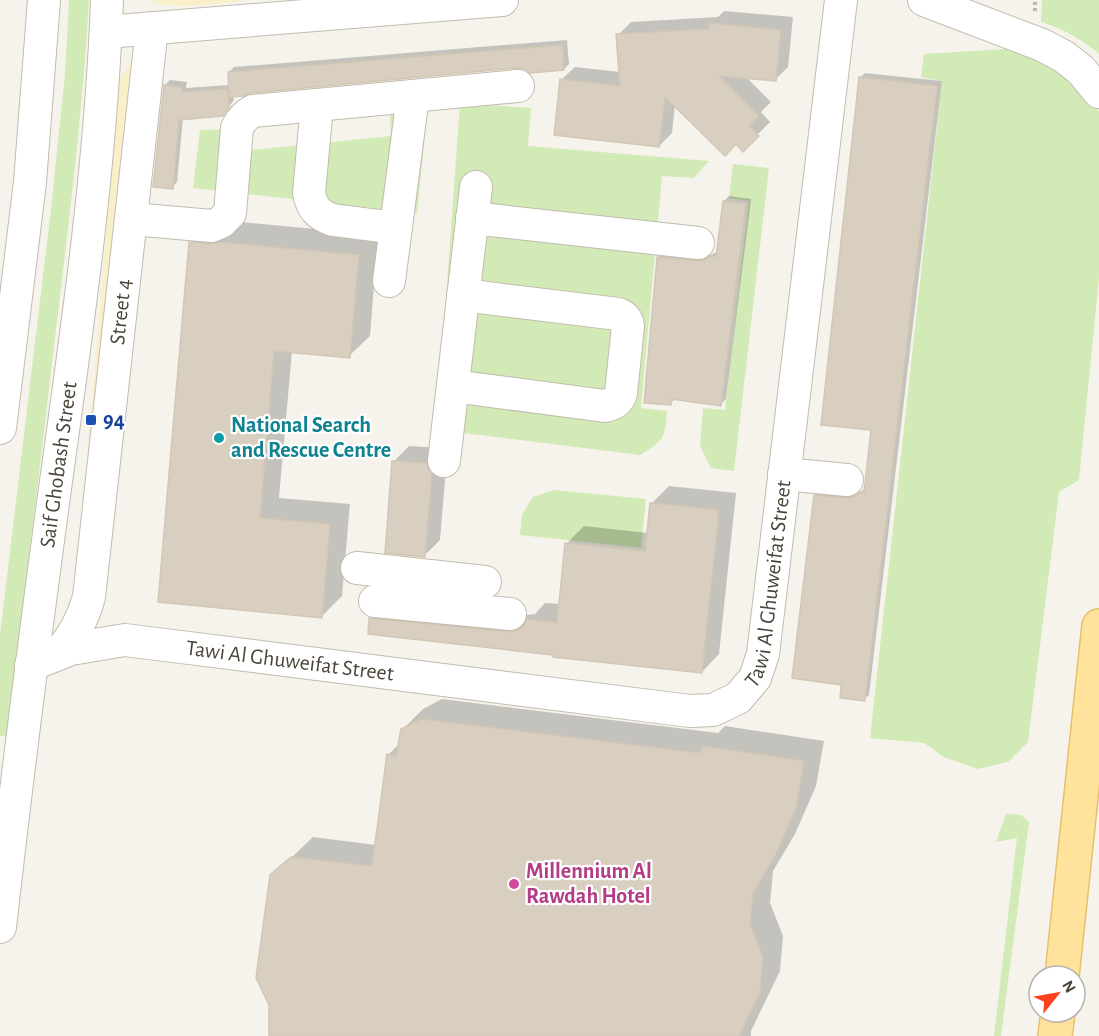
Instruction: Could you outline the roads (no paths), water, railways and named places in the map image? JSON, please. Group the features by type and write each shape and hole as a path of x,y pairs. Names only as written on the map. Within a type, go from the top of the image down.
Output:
{"main road":[{"path":"1063,964 1099,626"}],"street":[{"path":"0,428 30,183 44,0"},
{"name":"Saif Ghobash Street","path":"0,927 2,890 45,659 97,157 107,0"},
{"path":"106,32 502,0"},
{"name":"Tawi Al Ghuweifat Street","path":"45,659 80,647 125,640 690,711 713,710 738,698 755,678 763,654 841,0"},
{"path":"924,0 1042,45 1063,56 1081,70 1099,92"},
{"name":"Street 4","path":"45,659 78,627 89,597 152,28"},
{"path":"132,219 212,226 221,222 230,213 237,128 247,114 260,110 518,86"},
{"path":"389,281 413,96"},
{"path":"316,105 309,193 316,211 333,220 396,228"},
{"path":"444,461 476,187"},
{"path":"472,218 698,243"},
{"path":"453,386 605,406 617,401 621,393 628,326 622,315 463,295"},
{"path":"784,474 847,480"},
{"path":"357,568 485,582"},
{"path":"89,597 99,617 125,640"},
{"path":"375,601 510,614"}],"place":[{"name":"94","path":"91,420"},
{"name":"National Search and Rescue Centre","path":"219,438"},
{"name":"Millennium Al Rawdah Hotel","path":"514,884"}]}
